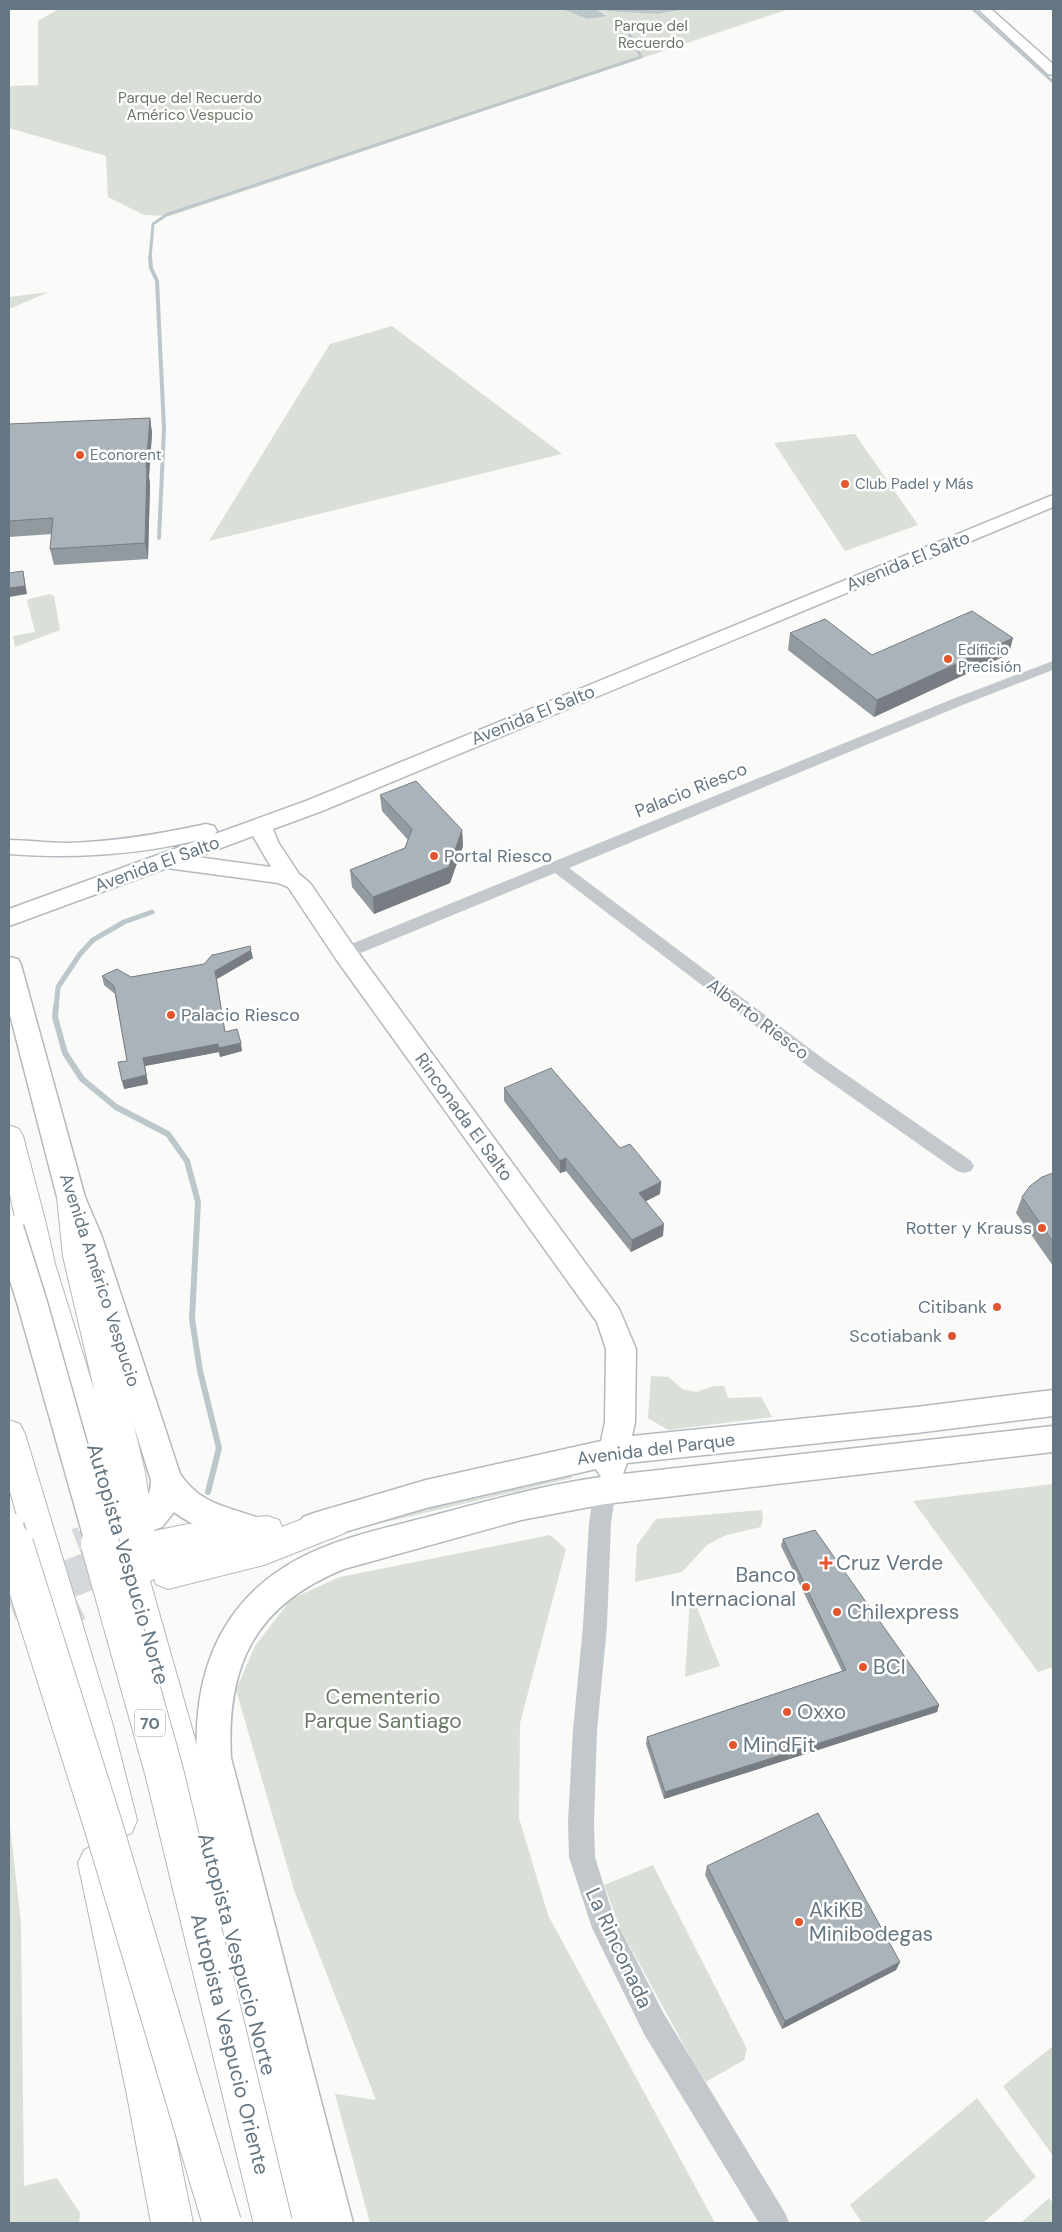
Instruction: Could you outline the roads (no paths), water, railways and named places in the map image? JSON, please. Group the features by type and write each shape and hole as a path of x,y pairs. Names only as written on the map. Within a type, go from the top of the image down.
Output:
{"highway":[{"name":"Autopista Vespucio Norte","path":"9,1136 32,1224 40,1264 60,1326 150,1641 312,2223"},
{"path":"71,1197 78,1256 130,1482 139,1530 150,1641"},
{"name":"Autopista Vespucio Oriente","path":"9,1229 32,1302 164,1771 273,2223"},
{"path":"9,1434 96,1732 170,2018 214,2223"},
{"path":"157,1546 264,1550 333,1522"},
{"path":"9,1527 103,1825 222,2223"},
{"path":"157,1546 188,1539 267,1531"},
{"path":"94,1847 134,2031 172,2223"}],"main road":[{"path":"984,9 1053,71"},
{"name":"Avenida El Salto","path":"9,847 66,850 163,840 243,821 689,641 1053,491"},
{"name":"Avenida El Salto","path":"9,918 164,860 261,827 1053,501"},
{"name":"Rinconada El Salto","path":"261,827 267,843 290,878 300,886 345,953 609,1317 621,1349 620,1422 605,1490"},
{"path":"66,850 164,860 290,878"},
{"name":"Avenida Américo Vespucio","path":"9,965 13,998 71,1197 88,1237 166,1480 180,1498 208,1518 228,1524 267,1531"},
{"name":"Avenida del Parque","path":"267,1531 296,1530 333,1522 426,1494 615,1451 916,1420 1053,1403"},
{"name":"Avenida del Parque","path":"333,2223 217,1774 212,1745 215,1694 222,1668 232,1644 246,1622 283,1586 311,1568 397,1539 536,1502 605,1490 1053,1438"},
{"path":"157,1546 161,1508 165,1499 166,1480"}],"street":[{"name":"Palacio Riesco","path":"345,953 960,701 1053,665"},
{"name":"Alberto Riesco","path":"557,867 819,1065 964,1166"},
{"name":"La Rinconada","path":"605,1490 600,1523 595,1626 585,1730 581,1822 582,1857 601,1919 654,2024 775,2223"}],"waterway":[{"path":"973,9 1053,82"},
{"path":"150,257 153,224 168,214 641,57 624,23"},
{"path":"150,257 151,268 157,281 164,429 159,538"},
{"path":"56,1008 58,987 80,954 93,940 124,922 152,912"},
{"path":"56,1007 55,1017 65,1053 82,1079 116,1107 168,1134 187,1161 198,1202 192,1319 200,1371 219,1448 208,1492"}],"tunnel":[{"path":"80,1546 115,1532"},
{"path":"28,1566 84,1544"},
{"path":"9,1602 123,1558"},
{"path":"47,1624 65,1608 75,1603 96,1594 130,1584"}],"place":[{"name":"Econorent","path":"80,455"},
{"name":"Club Padel y Más","path":"845,484"},
{"name":"Edificio Precisión","path":"948,659"},
{"name":"Portal Riesco","path":"434,856"},
{"name":"Palacio Riesco","path":"171,1015"},
{"name":"Rotter y Krauss","path":"1042,1228"},
{"name":"Citibank","path":"997,1307"},
{"name":"Scotiabank","path":"952,1336"},
{"name":"Cruz Verde","path":"826,1563"},
{"name":"Banco Internacional","path":"806,1587"},
{"name":"Chilexpress","path":"837,1612"},
{"name":"BCI","path":"863,1667"},
{"name":"Oxxo","path":"787,1712"},
{"name":"MindFit","path":"733,1745"},
{"name":"AkiKB Minibodegas","path":"799,1922"}],"park label":[{"name":"Parque del Recuerdo","path":"651,34"},
{"name":"Parque del Recuerdo Américo Vespucio","path":"190,106"},
{"name":"Cementerio Parque Santiago","path":"383,1709"}]}
